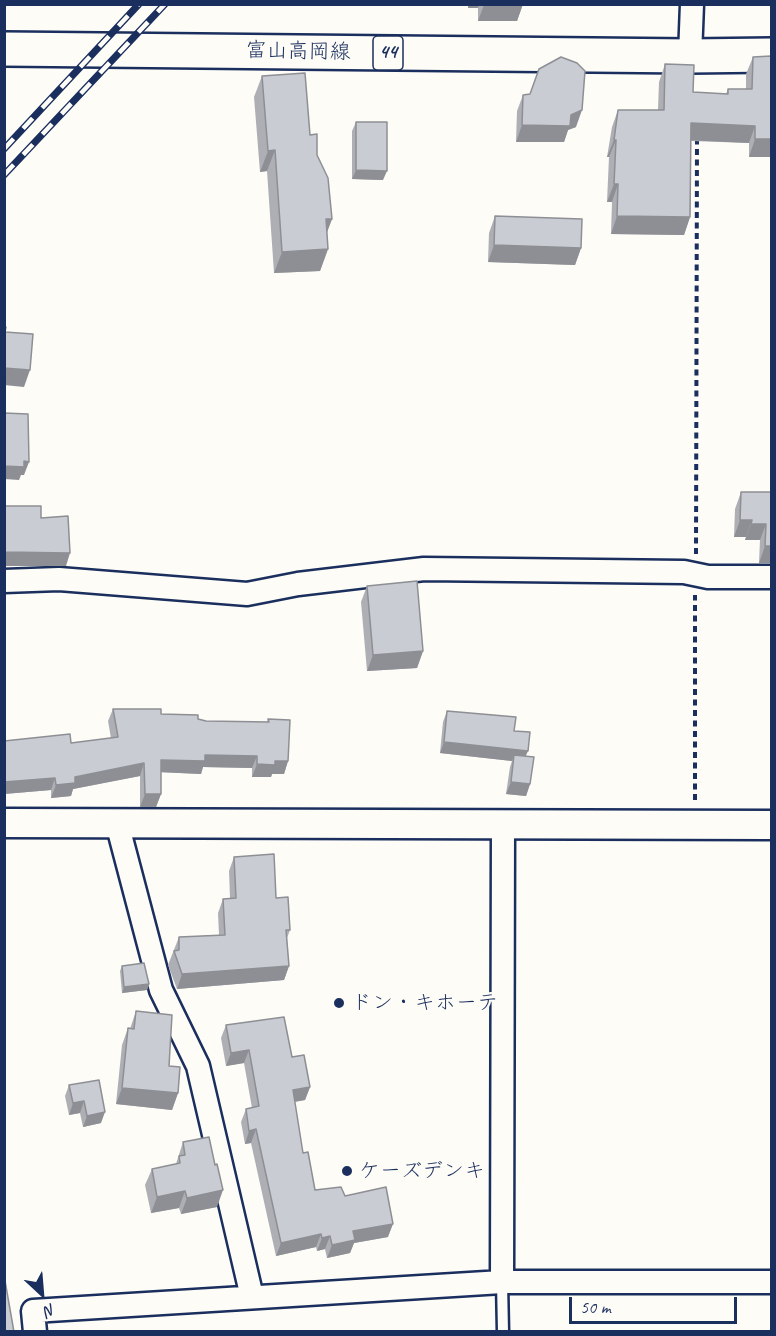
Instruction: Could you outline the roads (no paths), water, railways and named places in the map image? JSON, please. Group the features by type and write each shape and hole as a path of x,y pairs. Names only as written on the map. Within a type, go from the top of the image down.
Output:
{"main road":[{"name":"富山高岡線","path":"4,49 771,55"}],"street":[{"path":"690,56 692,4"},
{"path":"4,581 59,579 247,594 298,584 424,569 771,577"},
{"path":"4,823 771,825"},
{"path":"117,823 161,990 198,1066 252,1297"},
{"path":"502,1282 503,825"},
{"path":"35,1332 33,1311 502,1282 771,1282"}],"lane":[{"path":"502,1282 503,1332"}],"railway":[{"path":"4,149 139,4"},
{"path":"4,175 165,4"}],"place":[{"name":"ドン・キホーテ","path":"339,1003"},
{"name":"ケーズデンキ","path":"347,1171"}]}
